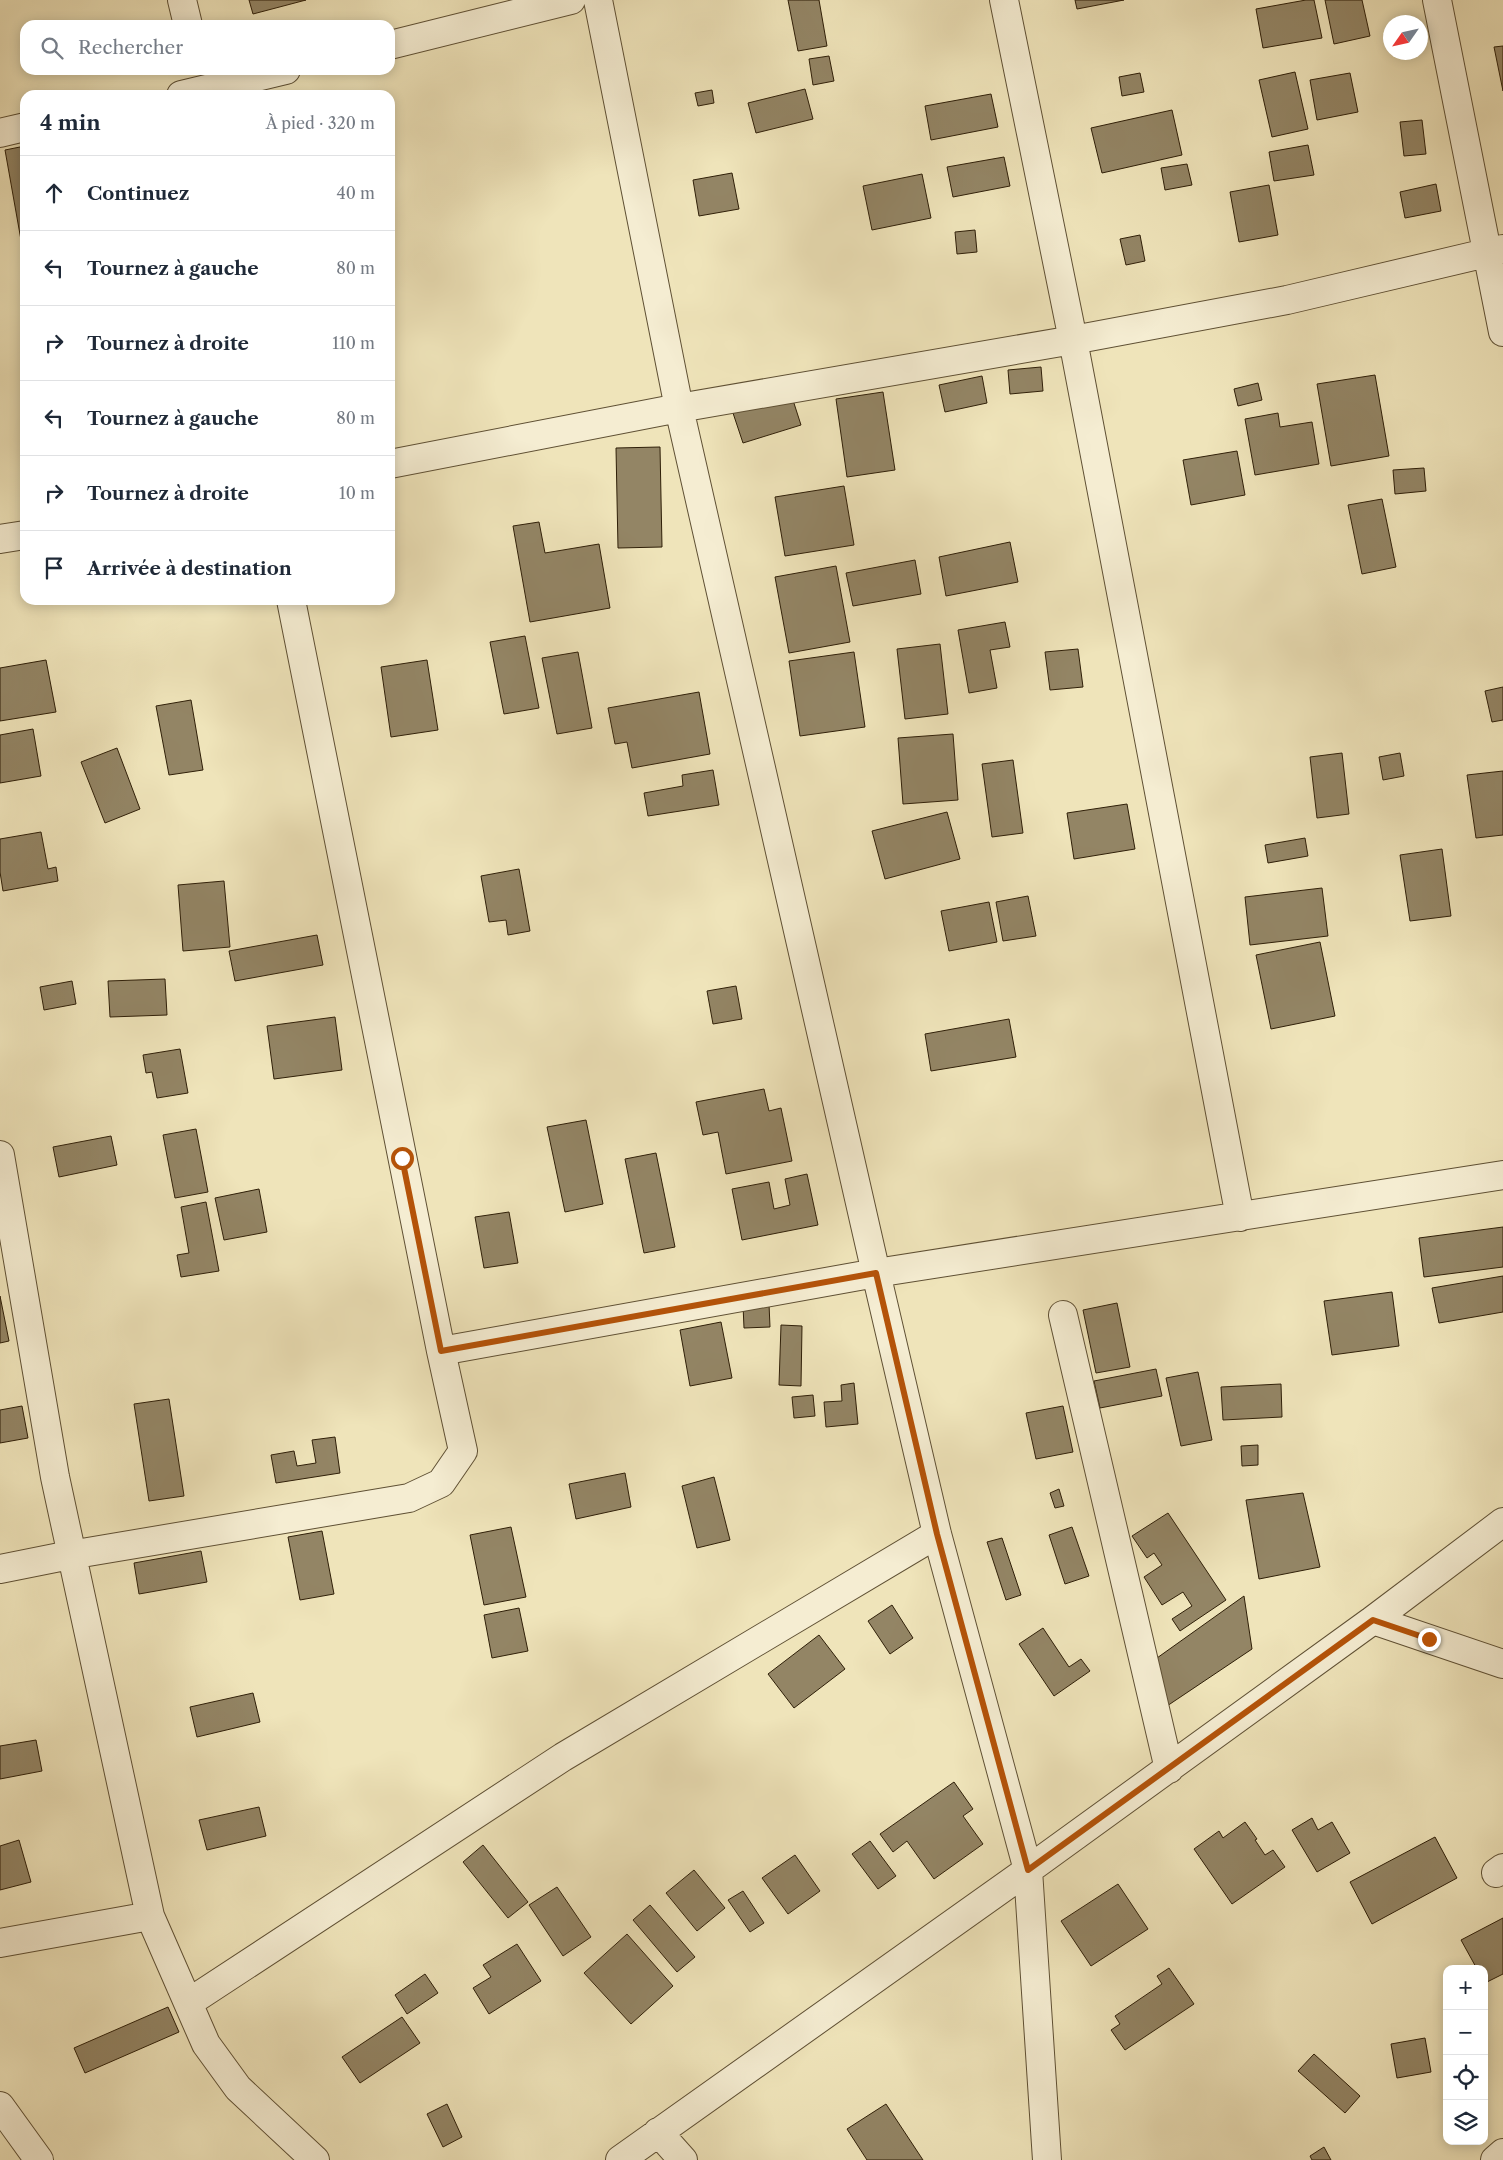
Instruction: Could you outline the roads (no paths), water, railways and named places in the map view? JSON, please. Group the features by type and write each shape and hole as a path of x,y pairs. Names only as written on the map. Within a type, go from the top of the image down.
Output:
{"street":[{"path":"182,0 187,20"},
{"path":"395,44 572,0"},
{"path":"598,0 679,408 876,1273 937,1534 1028,1870 1047,2160"},
{"path":"1004,0 1073,340 1240,1217"},
{"path":"1437,0 1496,250 1503,332"},
{"path":"197,88 261,75"},
{"path":"0,133 20,129"},
{"path":"395,463 679,408 1073,340 1287,300 1496,250"},
{"path":"0,540 20,536"},
{"path":"0,1569 70,1555 409,1498 441,1483 463,1451 441,1351 292,605"},
{"path":"0,1155 6,1228 70,1555 150,1916 206,2044 238,2088 315,2160"},
{"path":"441,1351 876,1273 1503,1176"},
{"path":"1063,1315 1169,1769"},
{"path":"620,2160 1169,1769 1503,1522"},
{"path":"188,2003 562,1757 937,1534"},
{"path":"1373,1620 1503,1664"},
{"path":"0,1943 150,1916"},
{"path":"0,2106 39,2160"},
{"path":"658,2132 683,2160"},
{"path":"1495,2160 1503,2153"}]}
